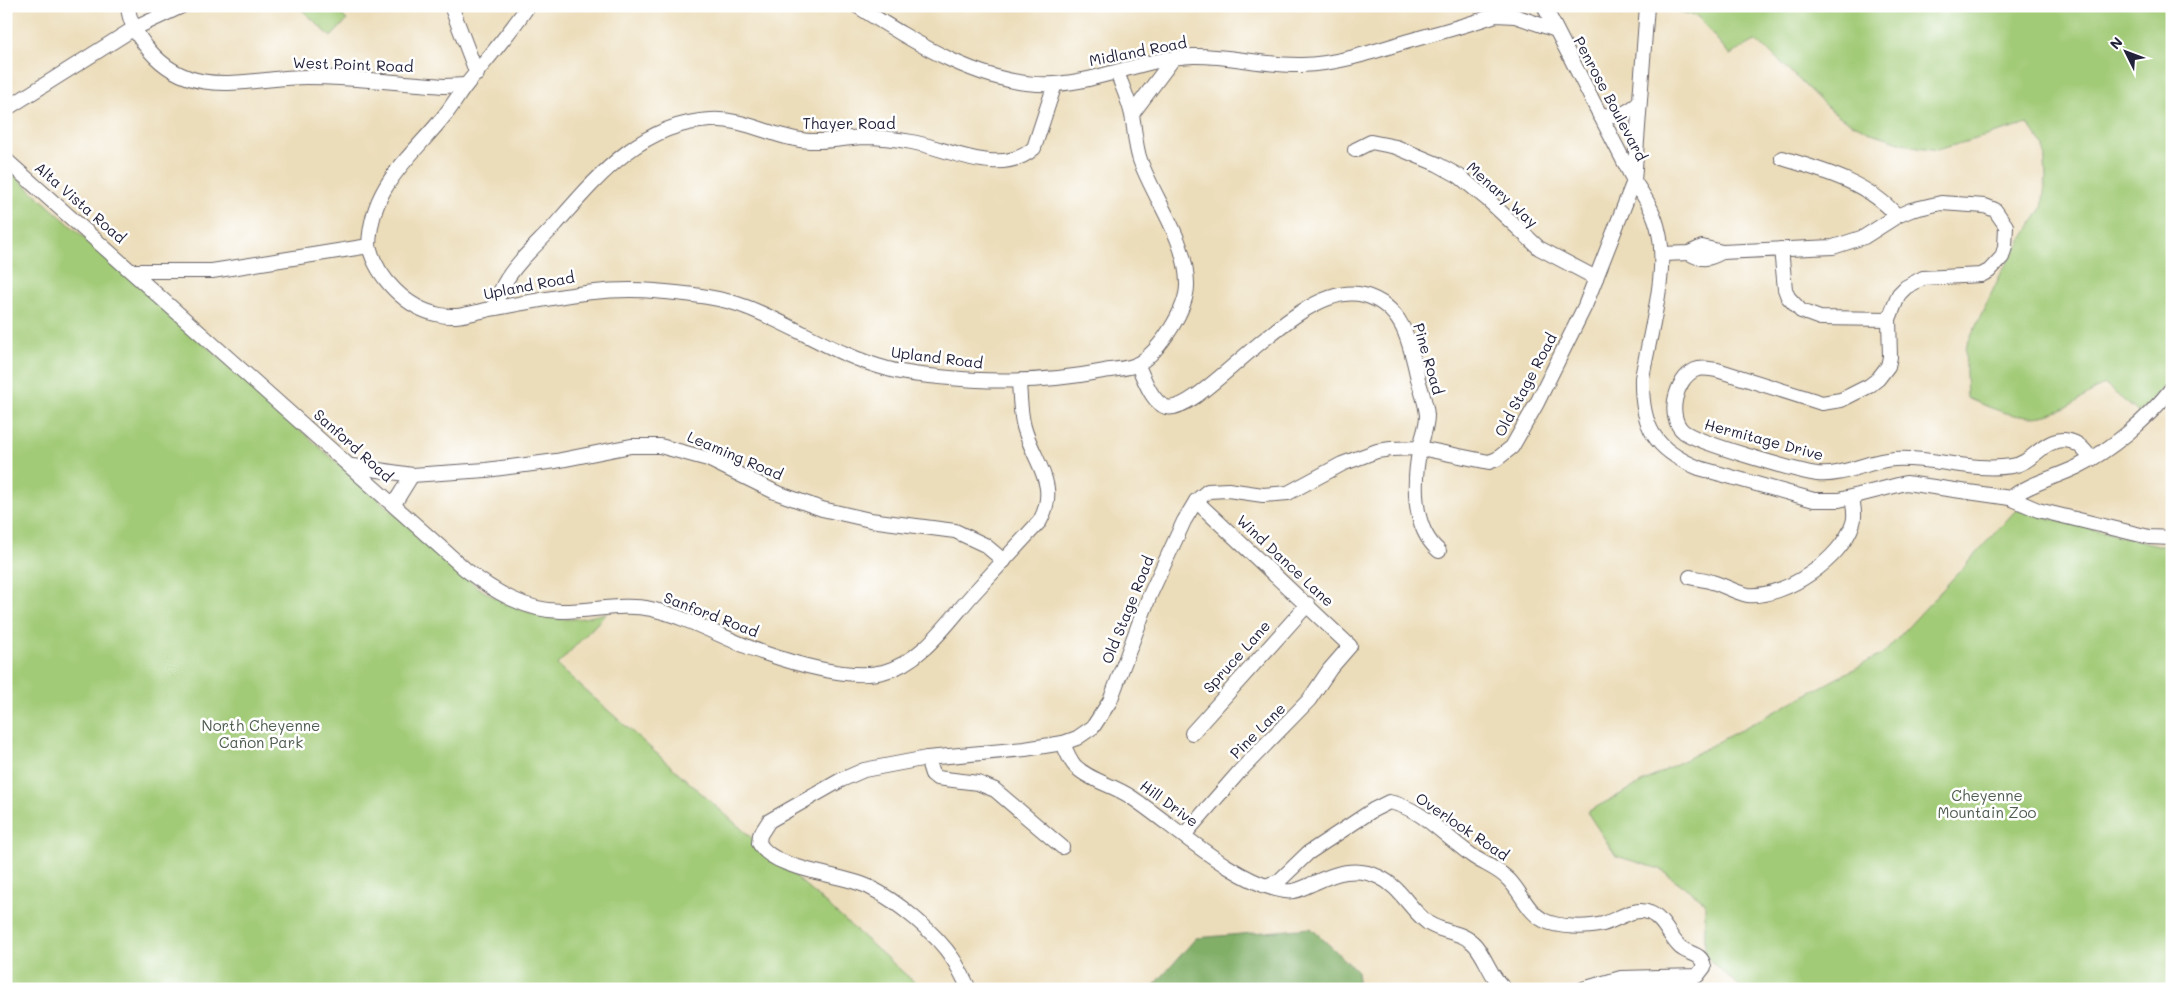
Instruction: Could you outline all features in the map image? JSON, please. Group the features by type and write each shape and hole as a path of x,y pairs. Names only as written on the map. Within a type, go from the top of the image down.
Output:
{"street":[{"name":"West Point Road","path":"128,6 133,29 141,41 164,65 185,77 211,83 230,84 306,77 444,86 466,85"},
{"path":"6,109 133,29 182,6"},
{"path":"451,6 477,74"},
{"name":"Upland Road","path":"528,6 502,44 466,85 446,114 390,178 373,217 370,246 372,257 388,282 408,301 436,315 464,316 493,308 603,290 676,293 747,307 832,348 886,369 907,374 977,382 1019,381 1088,374 1137,364"},
{"name":"Midland Road","path":"857,6 900,33 970,68 1005,78 1055,84 1173,59 1208,56 1300,65 1324,63 1382,49 1500,11 1556,30"},
{"name":"Penrose Boulevard","path":"1544,6 1655,218 1662,254 1659,283 1642,378 1642,405 1648,426 1654,436 1672,454 1684,462 1707,470 1814,500 1828,501 1852,497 1906,483 2010,498 2038,510 2149,537 2172,538"},
{"name":"Old Stage Road","path":"969,989 953,959 941,944 883,895 844,878 799,867 771,857 763,851 759,843 760,835 769,821 841,780 884,764 927,758 1024,750 1063,743 1077,738 1093,727 1110,701 1149,597 1187,514 1196,501 1208,491 1218,490 1263,495 1288,493 1342,464 1377,451 1420,448 1489,462 1497,459 1512,447 1565,348 1596,278 1634,180 1647,6"},
{"path":"1132,114 1173,59"},
{"path":"1117,72 1132,114 1134,140 1140,160 1176,236 1187,280 1187,294 1177,318 1154,349 1137,364"},
{"name":"Thayer Road","path":"493,308 504,283 591,184 619,157 660,132 697,121 726,120 794,140 812,141 879,137 913,142 955,154 1007,162 1026,156 1034,148 1055,84"},
{"path":"1599,114 1612,117 1626,114 1639,103"},
{"name":"Menary Way","path":"1355,150 1372,142 1410,152 1437,164 1459,176 1487,199 1539,248 1596,278"},
{"path":"1782,158 1823,172 1866,190 1885,202 1897,216"},
{"name":"Alta Vista Road","path":"6,160 132,270"},
{"path":"1662,254 1689,253 1700,259 1710,258 1722,252 1843,245 1864,237 1897,216 1926,205 1975,204 1990,208 1998,214 2006,226 2007,237 2002,256 1990,271 1981,275 1923,278 1899,294 1889,319 1820,318 1801,311 1788,297 1784,289 1781,249"},
{"path":"132,270 212,271 370,246"},
{"name":"Sanford Road","path":"132,270 486,585 513,599 563,611 621,607 650,609 679,617 773,656 811,666 855,674 883,672 896,667 919,653 1040,521 1048,502 1049,491 1046,477 1024,426 1019,381"},
{"name":"Pine Road","path":"1137,364 1150,391 1160,404 1171,407 1179,406 1191,400 1303,310 1339,295 1365,295 1397,315 1409,341 1427,414 1426,431 1420,448 1418,505 1425,534 1431,544 1439,551"},
{"name":"Hermitage Drive","path":"1889,319 1890,357 1885,372 1868,386 1841,400 1822,403 1707,368 1689,373 1678,388 1675,406 1676,422 1682,430 1701,440 1818,474 1839,472 1893,459 1958,466 2013,466 2030,460 2046,445 2065,440 2081,446 2091,458"},
{"path":"2010,498 2026,487 2077,467 2091,458 2135,425 2172,388"},
{"name":"Leaming Road","path":"352,466 412,475 556,462 631,446 660,446 708,459 775,492 830,511 870,520 955,530 985,545 1004,561"},
{"path":"394,504 412,475"},
{"path":"1690,577 1711,581 1747,594 1767,593 1795,583 1825,562 1847,537 1854,517 1852,497"},
{"name":"Wind Dance Lane","path":"1196,501 1308,604 1350,646"},
{"name":"Spruce Lane","path":"1192,732 1308,604"},
{"name":"Pine Lane","path":"1184,835 1239,772 1305,706 1330,669 1350,646"},
{"name":"Hill Drive","path":"1063,743 1068,757 1084,773 1131,797 1244,876 1265,886 1287,892 1300,889 1335,873 1350,870 1365,872 1389,882 1436,928 1456,933 1476,945 1494,978 1505,989"},
{"path":"927,758 932,774 937,778 978,783 994,790 1062,847"},
{"name":"Overlook Road","path":"1265,886 1279,881 1308,853 1373,810 1389,802 1398,804 1432,824 1475,858 1501,872 1510,881 1523,900 1544,920 1589,926 1604,924 1628,914 1649,912 1659,919 1684,950 1698,955 1703,960 1702,972 1697,976 1621,978 1583,989"}],"green space":[{"path":"332,6 347,20 331,37 299,7"},
{"path":"1662,6 2172,6 2172,378 2139,413 2104,384 2067,407 2038,416 2007,413 1967,398 1965,349 2002,271 2042,208 2046,178 2044,146 2028,124 1937,150 1912,146 1872,133 1842,118 1827,107 1770,52 1755,41 1730,55 1698,17"},
{"name":"North Cheyenne Cañon Park","path":"6,168 477,587 510,605 547,617 576,619 607,613 557,665 922,989 6,989"},
{"name":"Cheyenne Mountain Zoo","path":"2016,510 2158,545 2172,545 2172,989 1743,989 1711,962 1705,954 1705,902 1660,869 1616,856 1587,812 1884,653"},
{"path":"1311,928 1357,971 1359,989 1151,989 1196,938"}]}
